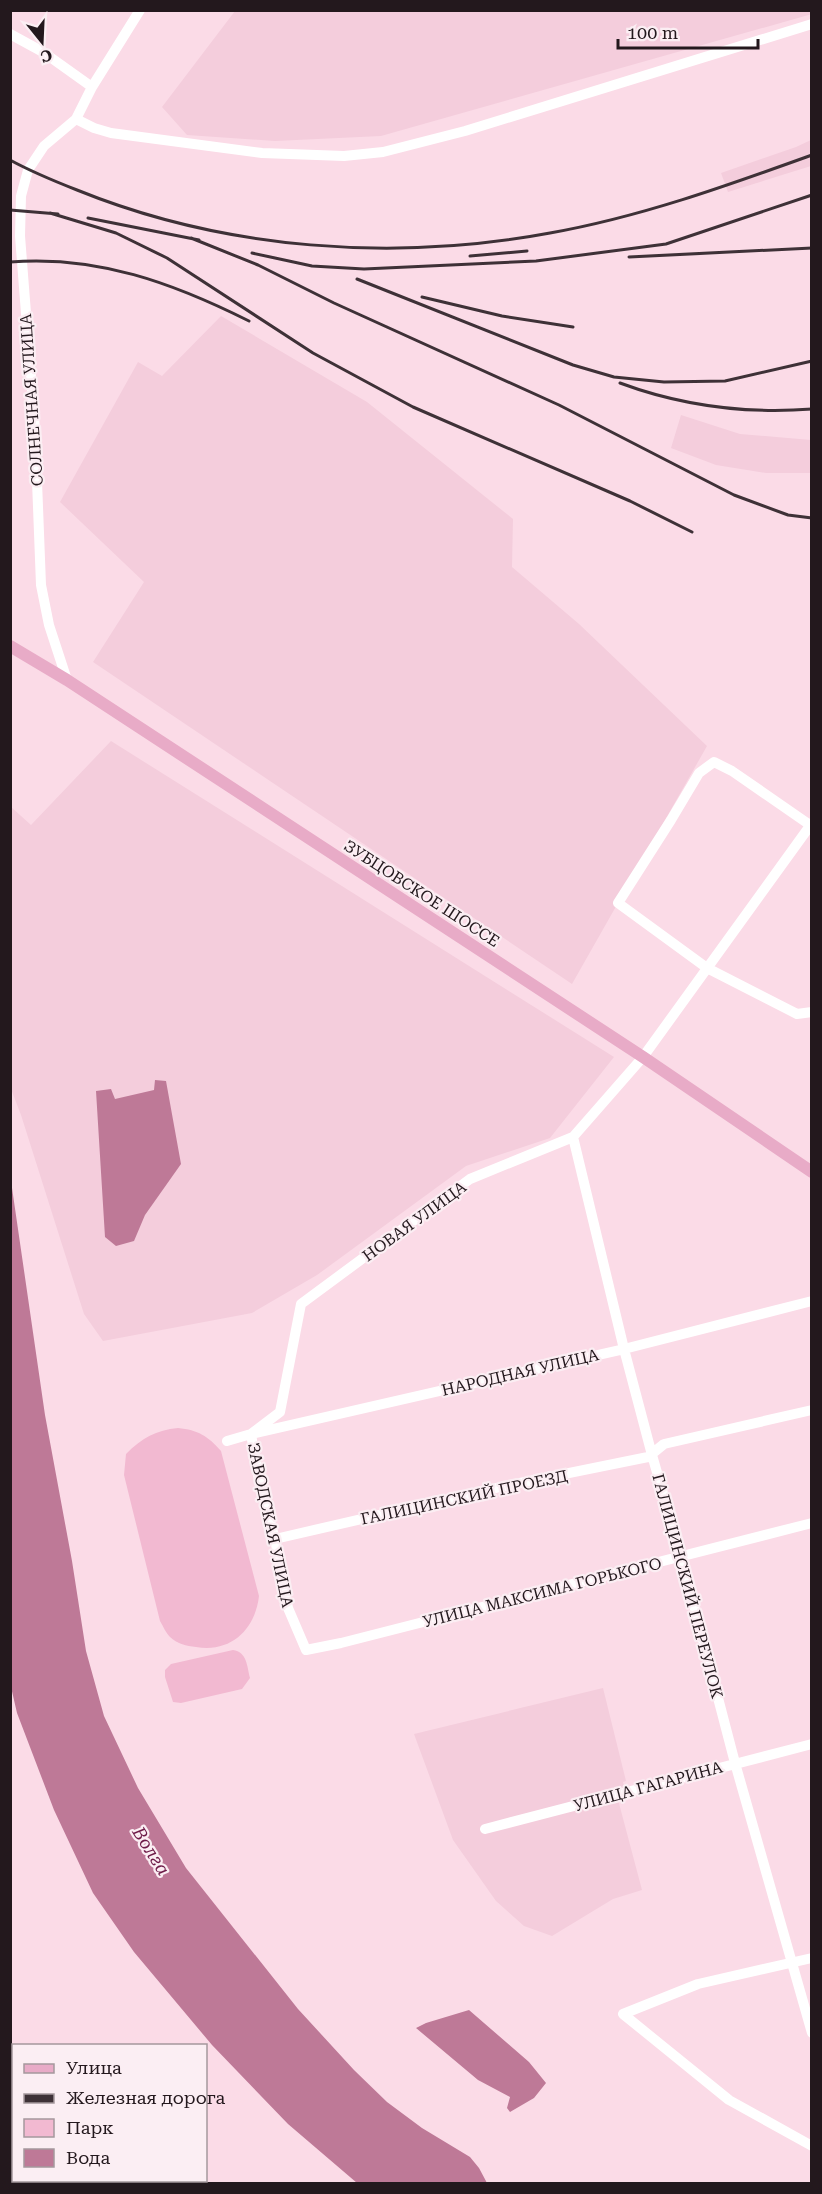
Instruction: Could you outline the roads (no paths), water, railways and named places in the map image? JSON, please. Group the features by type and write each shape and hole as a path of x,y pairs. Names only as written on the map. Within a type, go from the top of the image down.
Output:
{"main road":[{"name":"ЗУБЦОВСКОЕ ШОССЕ","path":"10,646 67,680 643,1058 812,1172"}],"street":[{"name":"СОЛНЕЧНАЯ УЛИЦА","path":"67,680 47,619 41,585 21,196 28,170 44,146 76,119 92,87 140,10"},
{"path":"76,119 111,133 262,153 344,156 383,152 465,131 812,24"},
{"path":"10,34 43,52 92,87"},
{"path":"811,824 732,771 714,762 699,772 618,903 707,968 797,1014 812,1012"},
{"name":"НОВАЯ УЛИЦА","path":"251,1434 280,1412 301,1304 470,1179 573,1137 643,1058 811,824"},
{"name":"ГАЛИЦИНСКИЙ ПЕРЕУЛОК","path":"573,1137 652,1455 735,1763 812,2033"},
{"name":"НАРОДНАЯ УЛИЦА","path":"227,1441 624,1349 812,1301"},
{"name":"ГАЛИЦИНСКИЙ ПРОЕЗД","path":"275,1539 505,1486 648,1457 664,1444 812,1410"},
{"name":"ЗАВОДСКАЯ УЛИЦА","path":"251,1434 260,1486 275,1539 288,1608 306,1650"},
{"name":"УЛИЦА МАКСИМА ГОРЬКОГО","path":"306,1650 812,1522"},
{"name":"УЛИЦА ГАГАРИНА","path":"484,1829 812,1744"},
{"path":"812,1958 698,1984 623,2014 729,2100 812,2146"}],"water":[{"path":"155,1080 166,1081 181,1164 145,1215 134,1241 116,1246 105,1237 96,1091 111,1089 115,1099 154,1090"},
{"name":"Волга","path":"11,1181 45,1415 86,1651 104,1716 138,1788 186,1868 298,2009 387,2102 422,2128 470,2157 487,2183 357,2183 288,2124 212,2045 134,1952 93,1893 54,1810 17,1713 11,1687"},
{"path":"469,2010 529,2062 546,2083 534,2098 510,2112 507,2108 510,2097 478,2080 416,2028"}],"railway":[{"path":"10,160 77,190 133,210 191,226 251,238 310,245 371,248 431,247 491,242 584,226 683,200 812,155"},
{"path":"252,253 312,266 364,269 536,261 666,244 812,195"},
{"path":"10,210 58,214"},
{"path":"50,213 116,233 167,258 313,353 413,407 630,501 692,532"},
{"path":"88,218 199,240"},
{"path":"191,238 258,265 334,303 559,405 734,495 788,515 812,518"},
{"path":"629,257 812,248"},
{"path":"470,256 527,251"},
{"path":"10,262 73,263 134,275 192,295 249,321"},
{"path":"357,279 573,365 614,377 664,382 725,381 812,361"},
{"path":"422,297 502,316 573,327"},
{"path":"620,383 691,403 739,409 812,409"}]}
